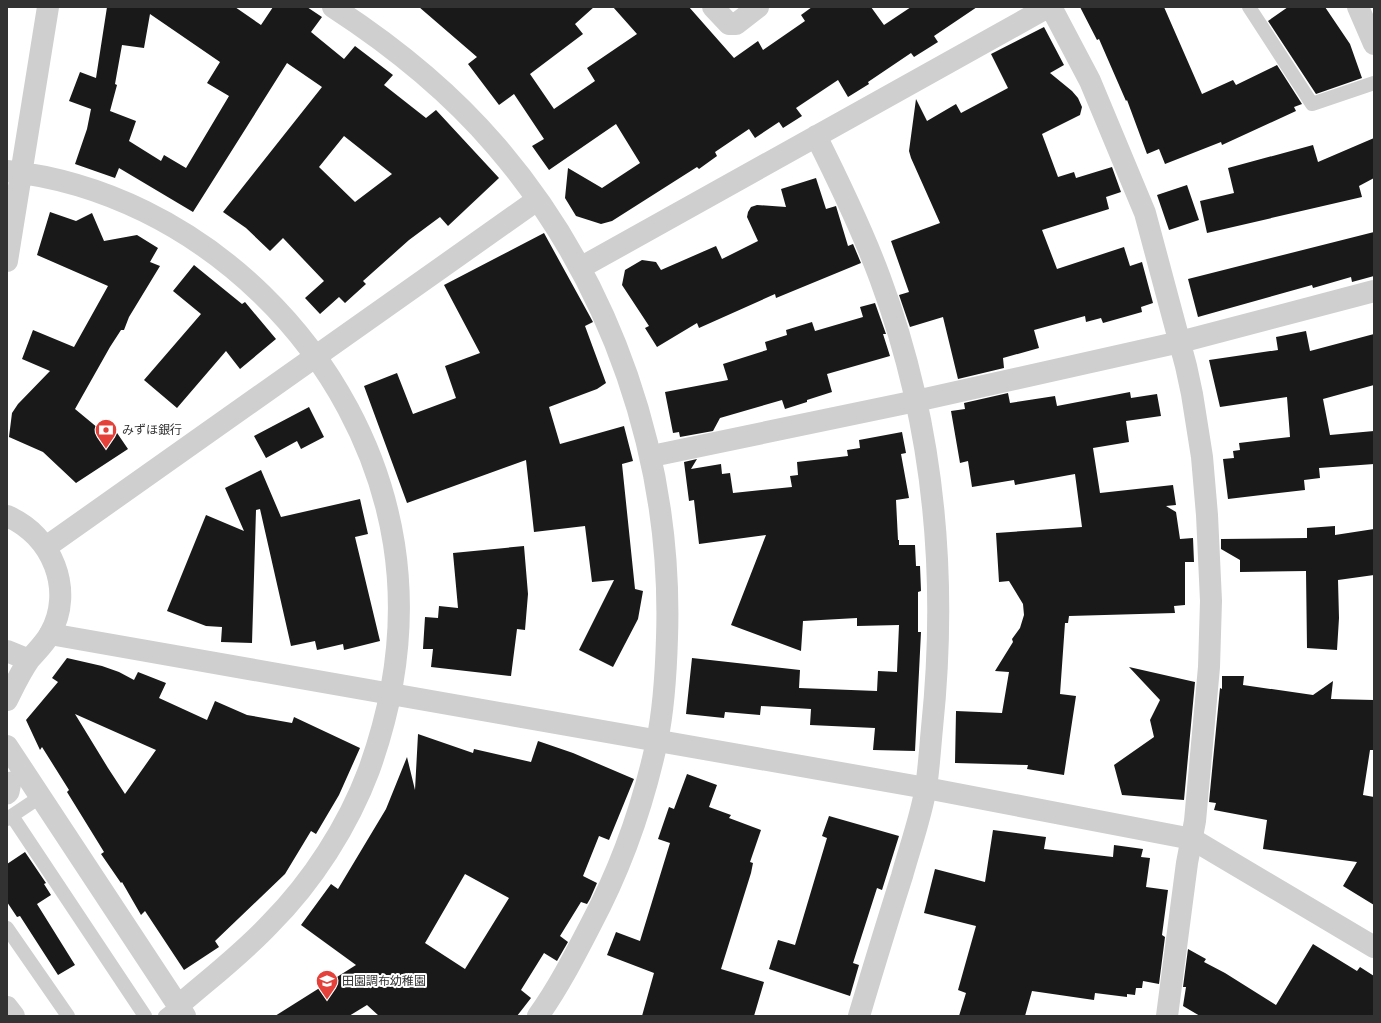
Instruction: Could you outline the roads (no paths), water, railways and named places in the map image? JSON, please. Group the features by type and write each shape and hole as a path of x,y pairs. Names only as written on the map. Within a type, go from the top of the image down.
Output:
{"street":[{"path":"7,261 14,172 48,7"},
{"path":"333,7 392,47 420,69 496,145 538,200 580,268 606,322 632,389 652,456 664,536 668,619 664,701 657,740 635,822 620,866 576,954 551,998 538,1016"},
{"path":"713,7 729,24 736,24 758,7"},
{"path":"580,268 1049,7 1090,81 1145,213 1180,342 1192,394 1202,458 1207,515 1211,601 1209,667 1195,821 1187,863 1167,1016"},
{"path":"1358,7 1374,44"},
{"path":"816,136 862,231 881,279 907,364 927,448 934,508 939,622 937,680 926,788 915,831 859,1016"},
{"path":"7,746 176,1013 270,925 299,893 326,852 355,799 368,771 391,693 397,656 399,623 398,573 394,544 387,511 377,476 363,441 338,390 316,356 267,298 216,254 194,240 135,208 102,194 64,182 14,172"},
{"path":"46,547 538,200"},
{"path":"652,456 916,401 1180,342 1374,292"},
{"path":"7,516 27,526 46,547 54,564 60,593 58,612 50,634 18,676 7,700"},
{"path":"50,634 926,788 1192,839 1374,947"},
{"path":"7,651 29,660"},
{"path":"7,1007 14,1016"}],"lane":[{"path":"1249,7 1312,104 1374,83"},
{"path":"40,796 9,817 145,1016"},
{"path":"7,928 68,1016"}],"place":[{"name":"みずほ銀行","path":"106,450"},
{"name":"田園調布幼稚園","path":"327,1000"}]}
